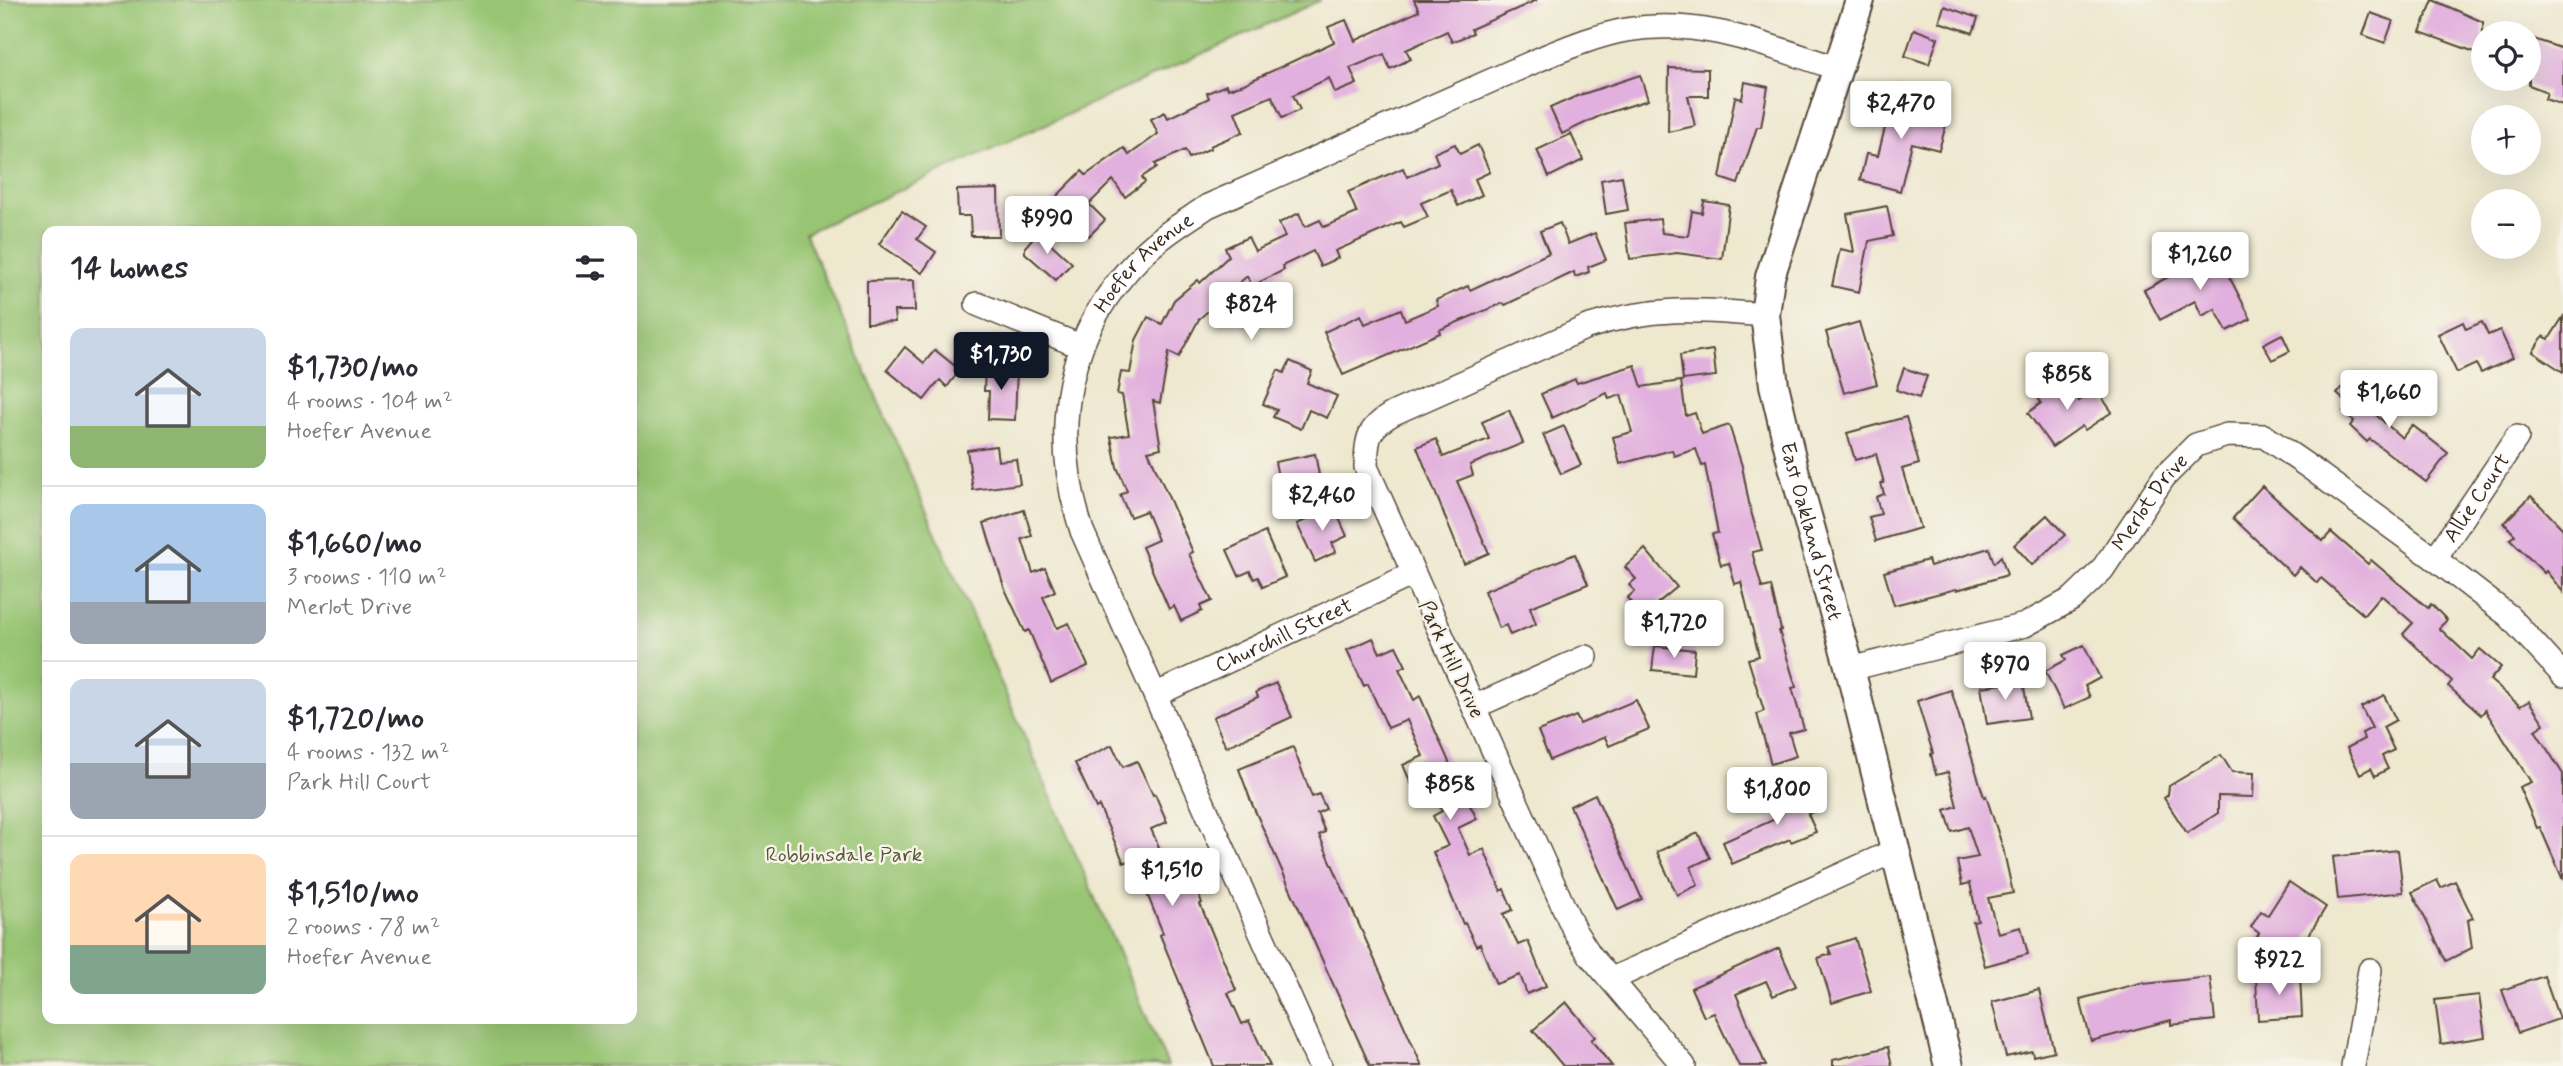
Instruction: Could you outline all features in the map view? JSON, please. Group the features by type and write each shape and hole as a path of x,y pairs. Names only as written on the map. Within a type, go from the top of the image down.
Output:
{"street":[{"name":"East Oakland Street","path":"1860,0 1770,277 1765,315 1774,385 1793,466 1850,669 1949,1066"},
{"name":"Hoefer Avenue","path":"1320,1066 1118,615 1071,498 1065,421 1069,385 1080,346 1119,281 1143,253 1208,206 1549,55 1616,33 1668,26 1707,28 1737,35 1836,68"},
{"path":"977,304 1080,346"},
{"name":"Park Hill Drive","path":"1684,1066 1590,955 1574,930 1366,467 1367,439 1377,422 1587,327 1617,317 1697,309 1765,315"},
{"name":"Merlot Drive","path":"1850,669 2025,625 2072,599 2102,570 2164,477 2196,445 2227,435 2264,436 2435,559 2509,616 2563,675"},
{"name":"Allie Court","path":"2435,559 2517,437"},
{"name":"Churchill Street","path":"1155,695 1413,574"},
{"path":"1474,707 1586,657"},
{"path":"1612,979 1894,851"},
{"path":"2353,1066 2370,971"}],"green space":[{"name":"Robbinsdale Park","path":"0,0 1321,0 805,233 1168,1066 0,1066"}],"building":[{"path":"1414,0 1537,0 1471,29 1473,33 1452,42 1447,31 1406,50 1411,59 1390,69 1384,54 1350,68 1357,84 1335,93 1329,78 1293,95 1300,110 1282,118 1272,96 1235,112 1243,132 1189,158 1185,150 1155,164 1157,167 1142,177 1145,182 1125,197 1113,180 1089,204 1105,220 1089,236 1068,215 1063,219 1049,204 1082,171 1086,175 1124,148 1129,155 1158,134 1151,119 1165,112 1168,118 1209,98 1207,93 1226,85 1228,89 1244,84 1334,42 1328,27 1346,20 1355,41 1419,11"},
{"path":"2433,0 2481,21 2471,21 2471,51 2420,32"},
{"path":"1944,6 1978,18 1973,33 1939,22"},
{"path":"2371,13 2393,21 2385,43 2363,35"},
{"path":"1914,29 1938,38 1929,64 1905,56"},
{"path":"2541,41 2563,49 2563,105 2545,99 2547,92 2541,90"},
{"path":"1669,68 1708,69 1708,96 1688,96 1695,126 1668,132"},
{"path":"1640,75 1648,100 1604,114 1562,134 1550,108"},
{"path":"1745,82 1768,87 1761,127 1757,127 1738,184 1720,178 1735,97 1742,99"},
{"path":"1895,87 1923,94 1917,118 1946,125 1939,150 1912,143 1900,191 1860,180 1866,154 1878,156"},
{"path":"1571,134 1583,160 1549,177 1537,150"},
{"path":"1455,144 1460,154 1478,145 1490,172 1475,179 1482,195 1458,206 1451,190 1421,203 1428,217 1404,227 1401,222 1335,251 1338,258 1320,266 1313,251 1282,266 1284,270 1252,286 1247,276 1199,319 1179,357 1169,352 1160,403 1153,401 1161,448 1148,451 1193,552 1189,554 1212,601 1200,606 1202,611 1181,621 1174,606 1169,609 1142,547 1158,540 1146,511 1130,517 1120,495 1127,491 1117,467 1111,437 1129,434 1122,395 1117,394 1121,372 1130,373 1136,340 1148,317 1162,324 1174,300 1198,280 1200,283 1229,256 1225,248 1248,237 1255,251 1285,237 1279,223 1299,213 1305,227 1320,220 1324,227 1357,213 1348,192 1403,168 1407,177 1438,163 1434,153"},
{"path":"1622,176 1628,210 1606,214 1601,180"},
{"path":"998,189 999,236 971,236 970,216 958,216 957,190"},
{"path":"1704,201 1729,205 1722,259 1677,253 1630,259 1625,223 1660,219 1662,233 1688,236 1692,211 1702,213"},
{"path":"1887,206 1893,236 1869,241 1859,292 1832,286 1840,249 1854,252 1847,214"},
{"path":"902,211 926,227 917,239 936,252 922,273 879,244"},
{"path":"1560,223 1568,244 1595,233 1606,260 1588,267 1589,272 1575,277 1574,272 1343,375 1324,332 1361,315 1365,324 1401,309 1405,320 1438,306 1436,300 1468,286 1470,290 1549,253 1540,231"},
{"path":"1038,232 1072,263 1056,280 1025,253 1025,247"},
{"path":"2216,251 2251,319 2227,331 2215,309 2202,316 2195,301 2160,320 2144,290"},
{"path":"914,280 915,311 894,311 895,322 867,323 867,281"},
{"path":"2563,317 2563,372 2533,352 2543,336 2549,339"},
{"path":"1859,322 1877,384 1844,393 1826,332"},
{"path":"2463,322 2466,329 2482,322 2488,335 2500,330 2513,358 2481,373 2476,364 2457,373 2438,334"},
{"path":"2282,334 2290,351 2272,360 2263,344"},
{"path":"905,347 924,363 935,350 960,370 947,387 940,380 924,400 887,370"},
{"path":"1713,350 1716,376 1683,380 1680,355"},
{"path":"1290,361 1312,371 1307,383 1337,396 1327,418 1309,410 1301,429 1273,417 1277,410 1263,404 1278,370 1284,373"},
{"path":"1635,365 1642,387 1681,381 1686,416 1695,413 1702,434 1729,425 1742,466 1762,550 1752,552 1762,588 1771,586 1781,630 1779,631 1796,687 1792,688 1804,729 1789,733 1796,756 1771,764 1757,714 1764,711 1748,659 1759,656 1741,582 1735,584 1729,563 1721,565 1712,534 1718,533 1705,465 1702,466 1696,449 1674,456 1672,450 1620,464 1613,437 1632,432 1621,395 1609,399 1607,393 1552,418 1541,394 1575,379 1577,383"},
{"path":"985,367 1017,368 1015,420 988,419 989,391 984,391"},
{"path":"1904,368 1927,376 1919,398 1896,390"},
{"path":"2356,372 2389,401 2376,415 2402,438 2412,425 2448,453 2426,482 2370,439 2367,442 2350,426 2354,421 2343,411 2349,404 2337,394"},
{"path":"2064,378 2079,401 2096,389 2112,412 2085,430 2082,426 2052,447 2028,413 2041,403 2037,396"},
{"path":"1509,410 1523,443 1470,465 1473,475 1457,481 1489,553 1464,564 1417,447 1436,439 1443,457 1489,439 1482,422"},
{"path":"1906,417 1919,464 1902,469 1920,528 1876,541 1869,517 1881,514 1876,497 1884,494 1881,483 1884,483 1876,454 1855,460 1847,433"},
{"path":"1564,426 1581,465 1561,474 1543,435"},
{"path":"996,446 998,461 1016,459 1020,484 973,490 967,450"},
{"path":"1315,454 1319,475 1303,478 1306,493 1282,497 1275,462"},
{"path":"2262,486 2323,541 2331,532 2368,564 2371,560 2428,608 2431,604 2447,620 2439,628 2472,659 2480,649 2501,667 2490,680 2520,706 2529,701 2544,724 2535,730 2563,774 2563,880 2519,787 2531,782 2485,710 2481,715 2448,686 2452,681 2403,634 2413,623 2381,595 2364,615 2321,578 2317,583 2300,567 2293,575 2233,518"},
{"path":"2531,496 2563,529 2563,592 2546,571 2544,573 2510,539 2515,535 2504,523"},
{"path":"1334,507 1347,536 1332,543 1336,552 1315,562 1297,524"},
{"path":"1024,510 1032,536 1022,539 1033,573 1045,568 1055,591 1043,597 1057,628 1069,623 1088,666 1051,683 1029,630 1025,632 1004,587 984,523"},
{"path":"2047,515 2065,535 2032,565 2014,545"},
{"path":"1265,532 1285,577 1263,587 1258,577 1254,579 1250,571 1239,576 1227,550"},
{"path":"1989,548 1994,563 2001,556 2007,575 1894,605 1884,572 1928,560 1930,566"},
{"path":"1645,549 1677,587 1642,616 1627,598 1635,591 1629,585 1636,579 1625,567"},
{"path":"1575,554 1588,584 1530,607 1536,624 1510,635 1506,625 1499,628 1484,591"},
{"path":"1373,638 1380,653 1396,646 1406,666 1399,669 1414,700 1420,696 1477,819 1458,828 1470,855 1484,849 1501,891 1504,889 1513,910 1503,914 1518,945 1528,941 1546,986 1527,994 1520,975 1496,984 1480,944 1476,946 1465,923 1463,924 1433,852 1448,846 1433,816 1442,811 1429,784 1414,790 1403,765 1423,756 1407,720 1388,728 1368,684 1364,686 1347,650"},
{"path":"2084,645 2100,678 2085,686 2090,697 2064,709 2045,671 2066,660 2063,655"},
{"path":"1655,646 1695,650 1693,674 1652,670"},
{"path":"2023,681 2029,718 1987,724 1981,687"},
{"path":"1276,683 1292,717 1226,747 1213,717 1258,697 1256,692"},
{"path":"1951,690 1984,797 1986,796 2003,848 2013,893 1988,898 1998,933 2021,927 2028,954 1985,966 1973,922 1978,921 1970,883 1962,885 1957,861 1978,857 1968,827 1952,832 1945,810 1957,806 1948,772 1936,775 1931,754 1933,753 1917,701"},
{"path":"2384,695 2396,720 2383,727 2394,750 2382,756 2388,769 2375,776 2371,768 2360,774 2347,748 2364,739 2362,733 2372,728 2361,707"},
{"path":"1636,700 1649,729 1609,746 1605,737 1550,760 1538,731 1576,716 1580,724"},
{"path":"1112,745 1123,767 1137,761 1153,795 1155,794 1167,822 1151,829 1165,861 1173,858 1183,881 1192,877 1202,903 1200,904 1236,990 1228,993 1242,1024 1249,1021 1270,1066 1214,1066 1160,935 1163,933 1133,859 1124,863 1099,806 1096,808 1075,763"},
{"path":"1293,747 1312,797 1319,794 1326,809 1317,813 1325,832 1319,835 1422,1066 1370,1066 1252,804 1239,769"},
{"path":"2221,755 2232,772 2254,773 2253,797 2218,796 2218,813 2187,833 2164,798 2168,795 2169,786"},
{"path":"1812,787 1821,809 1808,814 1816,832 1791,842 1790,839 1732,864 1723,842 1780,817 1775,803"},
{"path":"1595,794 1642,899 1618,910 1570,806"},
{"path":"1698,833 1710,858 1691,867 1698,885 1677,895 1657,852"},
{"path":"2398,850 2403,892 2338,899 2333,857"},
{"path":"2437,880 2441,888 2455,881 2473,918 2468,920 2472,948 2446,961 2412,892"},
{"path":"2289,882 2326,907 2292,962 2256,939 2259,933 2251,927 2261,911 2268,915"},
{"path":"1855,938 1871,991 1832,1003 1818,958 1831,954 1828,947"},
{"path":"1779,948 1796,986 1773,996 1766,981 1736,994 1766,1066 1739,1066 1714,1013 1704,1017 1691,988"},
{"path":"2300,975 2302,1017 2258,1020 2256,977"},
{"path":"2544,976 2559,1019 2518,1033 2502,990"},
{"path":"2210,977 2215,1020 2171,1025 2171,1020 2091,1041 2080,999 2144,982"},
{"path":"2039,990 2054,1051 2033,1056 2032,1051 2006,1057 1992,1002"},
{"path":"2479,995 2485,1037 2441,1044 2435,1000"},
{"path":"1566,1002 1595,1037 1591,1040 1612,1066 1563,1066 1533,1030"},
{"path":"1888,1047 1892,1066 1833,1066 1833,1060"}]}
